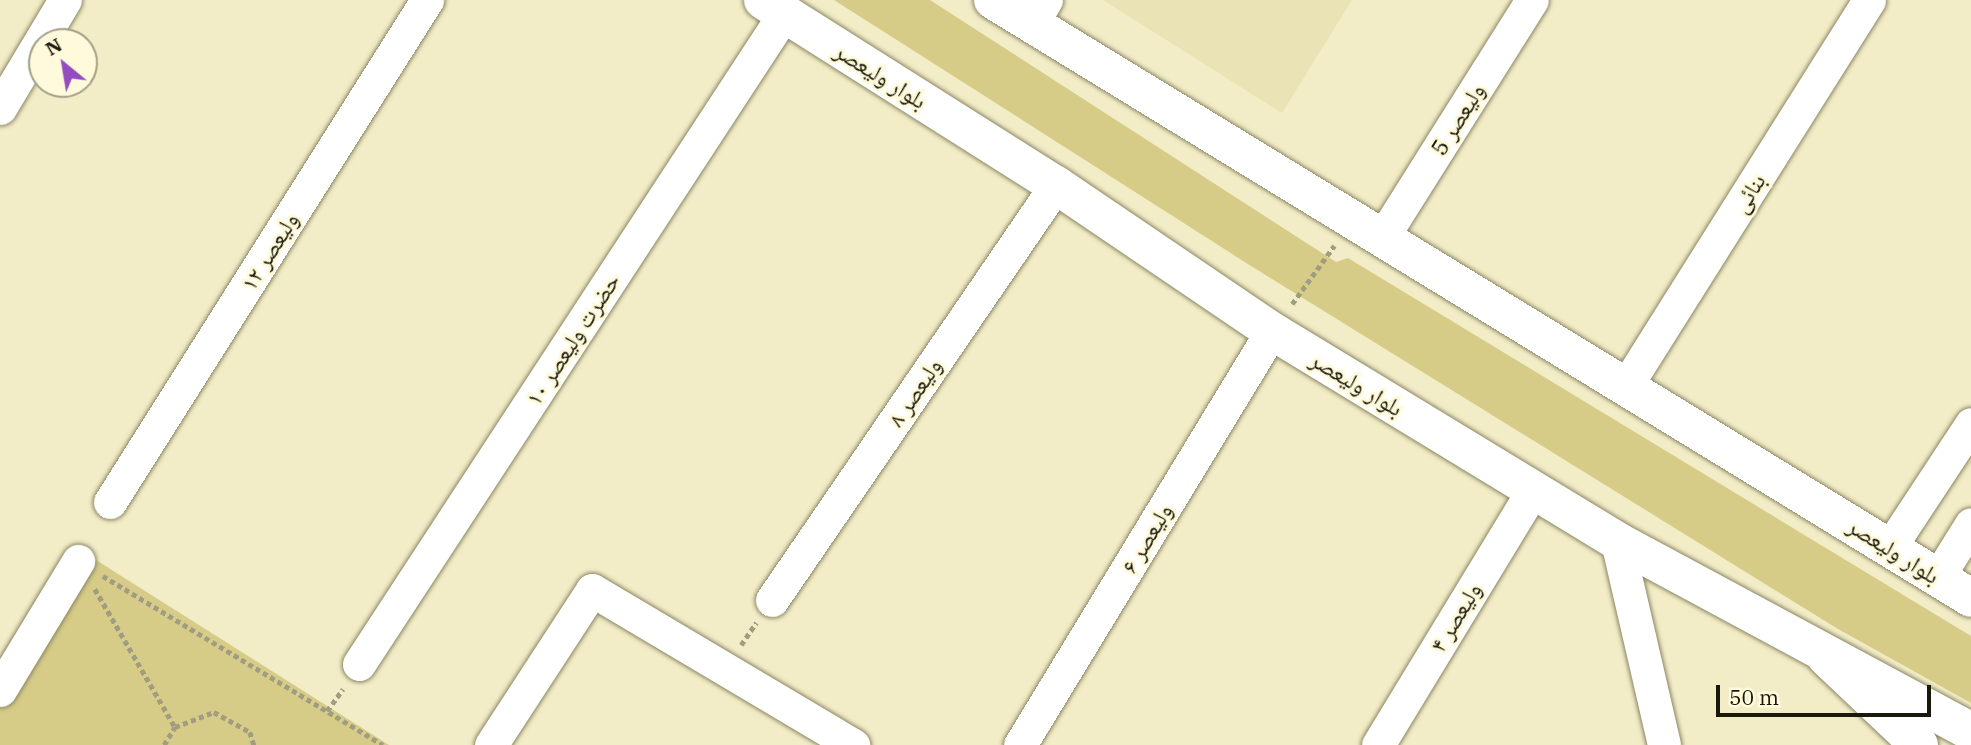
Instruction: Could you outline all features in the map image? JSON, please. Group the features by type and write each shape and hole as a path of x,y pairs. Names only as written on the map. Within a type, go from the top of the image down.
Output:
{"main road":[{"name":"بلوار ولیعصر","path":"993,0 1039,12 1367,229 1971,598"},
{"name":"بلوار ولیعصر","path":"774,7 1056,185 1272,331 1617,541 1826,657 1971,733"},
{"path":"1826,657 1919,745"}],"street":[{"path":"0,108 65,0"},
{"name":"ولیعصر ۱۲","path":"110,502 427,0"},
{"name":"ولیعصر 5","path":"1367,229 1532,0"},
{"name":"بنائی","path":"1626,387 1869,0"},
{"name":"حضرت ولیعصر ۱۰","path":"359,664 774,7"},
{"name":"ولیعصر ۸","path":"772,600 1056,185"},
{"name":"ولیعصر ۶","path":"1020,745 1272,331"},
{"path":"1890,547 1971,424"},
{"name":"ولیعصر ۴","path":"1378,745 1533,490"},
{"path":"1938,576 1971,524"},
{"path":"1617,541 1664,745"},
{"path":"0,690 78,561"},
{"path":"491,745 592,590 853,745"}],"path":[{"path":"1272,331 1367,229"},
{"path":"78,561 175,727"},
{"path":"78,561 383,745"},
{"path":"724,668 772,600"},
{"path":"164,745 175,727 214,712 250,732 254,745"}],"shaded area":[{"path":"834,0 930,0 1336,262 1348,258 1971,636 1971,703 1838,629 1251,266"},
{"path":"1103,0 1352,0 1282,113"},
{"path":"96,560 389,745 0,745 0,707"}]}
